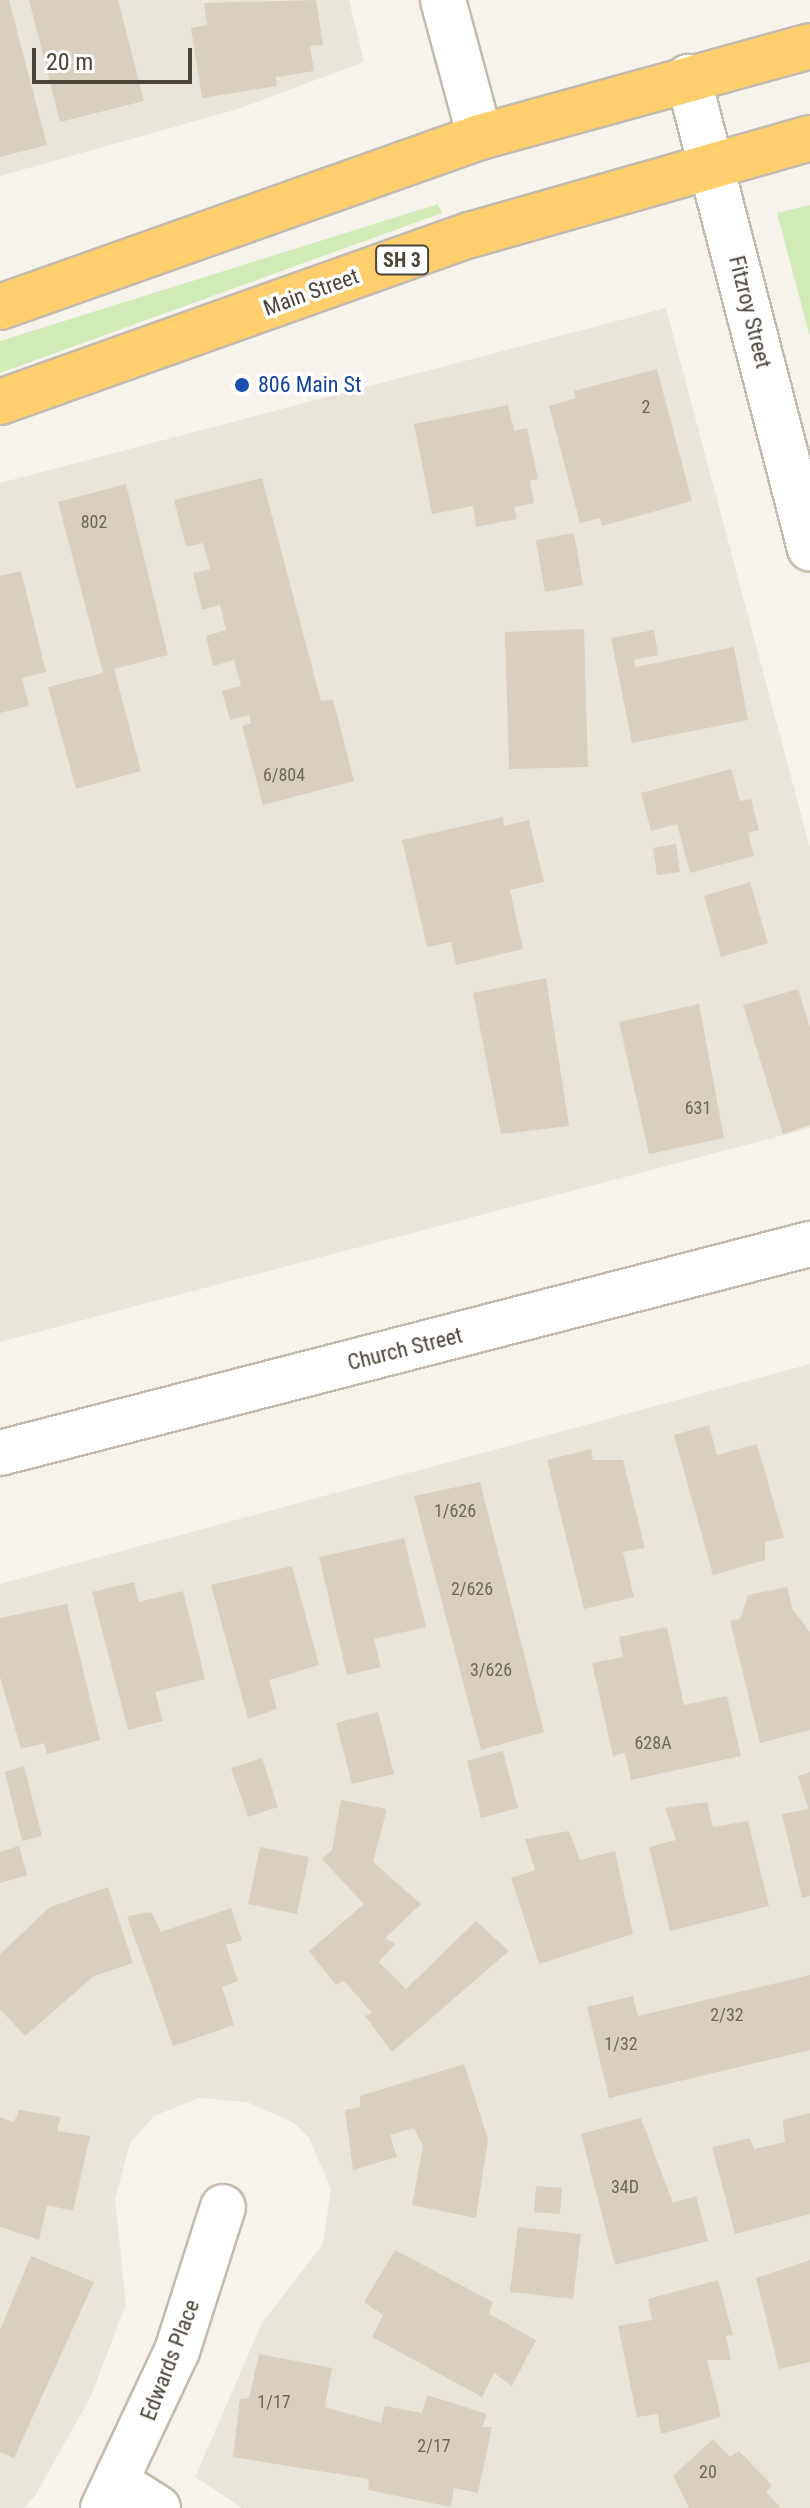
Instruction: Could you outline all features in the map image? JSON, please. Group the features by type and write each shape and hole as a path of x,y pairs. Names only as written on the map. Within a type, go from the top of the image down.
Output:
{"highway":[{"path":"0,307 480,137 688,77 810,46"},
{"name":"Main Street","path":"0,402 470,235 810,138"}],"street":[{"path":"443,0 480,137"},
{"name":"Fitzroy Street","path":"688,77 810,548"},
{"name":"Church Street","path":"0,1453 810,1244"},
{"name":"Edwards Place","path":"112,2496 177,2351 223,2207"},
{"path":"112,2496 158,2508"}],"shaded area":[{"path":"0,0 349,0 364,62 238,109 0,176"},
{"path":"666,308 810,848 810,1128 0,1342 0,483"},
{"path":"810,1364 810,2508 242,2508 195,2477 262,2323 323,2244 331,2189 309,2138 294,2123 247,2102 199,2098 154,2116 130,2143 115,2199 126,2304 91,2396 35,2496 24,2508 0,2508 0,1584"}],"green space":[{"path":"438,204 442,213 0,373 0,341"},
{"path":"810,205 810,337 777,213"}],"building":[{"path":"0,0 9,0 47,145 0,157"},
{"path":"29,0 118,0 144,101 60,122"},
{"path":"316,0 323,45 310,46 314,71 276,77 277,86 202,98 191,28 207,25 204,3"},
{"path":"657,369 692,501 602,526 600,518 580,523 549,406 576,398 574,391"},
{"path":"508,405 514,431 527,428 538,479 530,481 534,503 514,507 517,519 476,527 473,506 432,514 414,424"},
{"path":"262,478 321,701 333,699 354,781 263,805 242,726 251,723 249,715 230,720 222,691 241,686 234,660 213,666 206,636 226,630 220,605 202,610 193,573 210,569 203,543 186,547 174,500"},
{"path":"126,484 168,655 114,669 141,771 76,789 48,687 103,673 58,502"},
{"path":"574,533 583,585 545,592 536,540"},
{"path":"21,571 46,672 22,678 29,706 0,713 0,576"},
{"path":"584,629 588,767 509,769 505,632"},
{"path":"654,630 658,655 634,660 635,667 734,647 748,720 632,743 611,638"},
{"path":"731,769 740,801 751,799 759,830 748,833 754,856 690,873 677,824 651,831 641,793"},
{"path":"503,817 504,826 529,820 544,882 510,890 523,949 456,965 451,942 427,947 402,840"},
{"path":"676,844 680,872 657,875 653,848"},
{"path":"750,882 768,943 721,957 704,896"},
{"path":"546,978 569,1126 501,1134 473,993"},
{"path":"798,989 810,1028 810,1125 783,1134 743,1005"},
{"path":"699,1004 724,1138 649,1154 619,1022"},
{"path":"709,1425 717,1455 757,1444 784,1538 765,1542 765,1560 713,1575 674,1435"},
{"path":"591,1449 593,1460 623,1460 645,1548 623,1552 634,1597 584,1609 547,1460"},
{"path":"480,1482 544,1732 481,1750 414,1496"},
{"path":"404,1538 426,1627 374,1639 381,1667 347,1675 319,1557"},
{"path":"292,1566 319,1665 269,1680 277,1709 248,1719 211,1585"},
{"path":"134,1582 139,1602 183,1591 205,1679 155,1692 163,1721 128,1730 92,1592"},
{"path":"787,1587 793,1610 810,1632 810,1730 760,1743 730,1621 740,1619 748,1595"},
{"path":"67,1604 100,1740 47,1754 44,1743 21,1749 0,1677 0,1618"},
{"path":"667,1627 684,1705 727,1696 741,1756 631,1780 625,1753 613,1756 592,1663 623,1657 619,1637"},
{"path":"378,1712 394,1774 352,1784 336,1723"},
{"path":"503,1751 518,1808 481,1818 467,1761"},
{"path":"262,1758 278,1807 248,1817 231,1768"},
{"path":"24,1766 42,1836 22,1841 5,1772"},
{"path":"810,1772 810,1809 809,1810 798,1776"},
{"path":"341,1800 387,1809 373,1862 421,1904 385,1938 395,1944 379,1962 406,1989 476,1921 509,1951 392,2052 365,2016 372,2013 344,1981 336,1985 309,1951 364,1904 322,1859 332,1850"},
{"path":"707,1802 713,1827 748,1821 769,1906 670,1931 649,1847 676,1840 665,1808"},
{"path":"810,1809 810,1896 802,1898 782,1814"},
{"path":"569,1831 580,1860 615,1851 633,1934 539,1964 511,1878 535,1870 525,1839"},
{"path":"19,1846 27,1875 0,1883 0,1852"},
{"path":"260,1847 309,1857 297,1914 248,1904"},
{"path":"108,1887 133,1963 94,1976 25,2036 0,2009 0,1954 50,1907"},
{"path":"231,1908 242,1940 226,1945 238,1981 222,1987 234,2025 173,2046 127,1916 151,1912 161,1932"},
{"path":"810,1975 810,2050 609,2098 587,2007 633,1996 638,2016"},
{"path":"464,2064 488,2139 476,2218 412,2205 423,2146 414,2128 390,2135 397,2157 353,2170 345,2110 360,2107 360,2096"},
{"path":"19,2110 61,2117 57,2131 90,2136 73,2211 47,2205 39,2240 0,2227 0,2117 14,2122"},
{"path":"810,2113 810,2214 735,2234 712,2147 750,2138 754,2149 785,2142 783,2120"},
{"path":"641,2118 673,2203 696,2196 708,2241 615,2265 581,2134"},
{"path":"536,2186 562,2188 560,2214 534,2212"},
{"path":"518,2227 581,2234 573,2299 510,2292"},
{"path":"395,2250 493,2302 489,2314 536,2340 512,2386 494,2373 482,2397 372,2337 383,2315 364,2302"},
{"path":"31,2256 94,2282 14,2458 0,2452 0,2330"},
{"path":"810,2260 810,2362 779,2369 756,2278"},
{"path":"718,2280 733,2335 726,2336 731,2360 707,2360 721,2417 661,2434 658,2414 637,2417 618,2326 652,2320 648,2299"},
{"path":"259,2354 332,2368 325,2407 381,2423 385,2406 422,2413 427,2395 487,2414 482,2427 492,2427 478,2493 454,2488 451,2507 368,2490 369,2479 233,2457 240,2399 249,2398"},
{"path":"713,2439 730,2457 739,2451 772,2485 766,2492 781,2508 689,2508 673,2476"}],"place":[{"name":"806 Main St","path":"242,385"}]}
